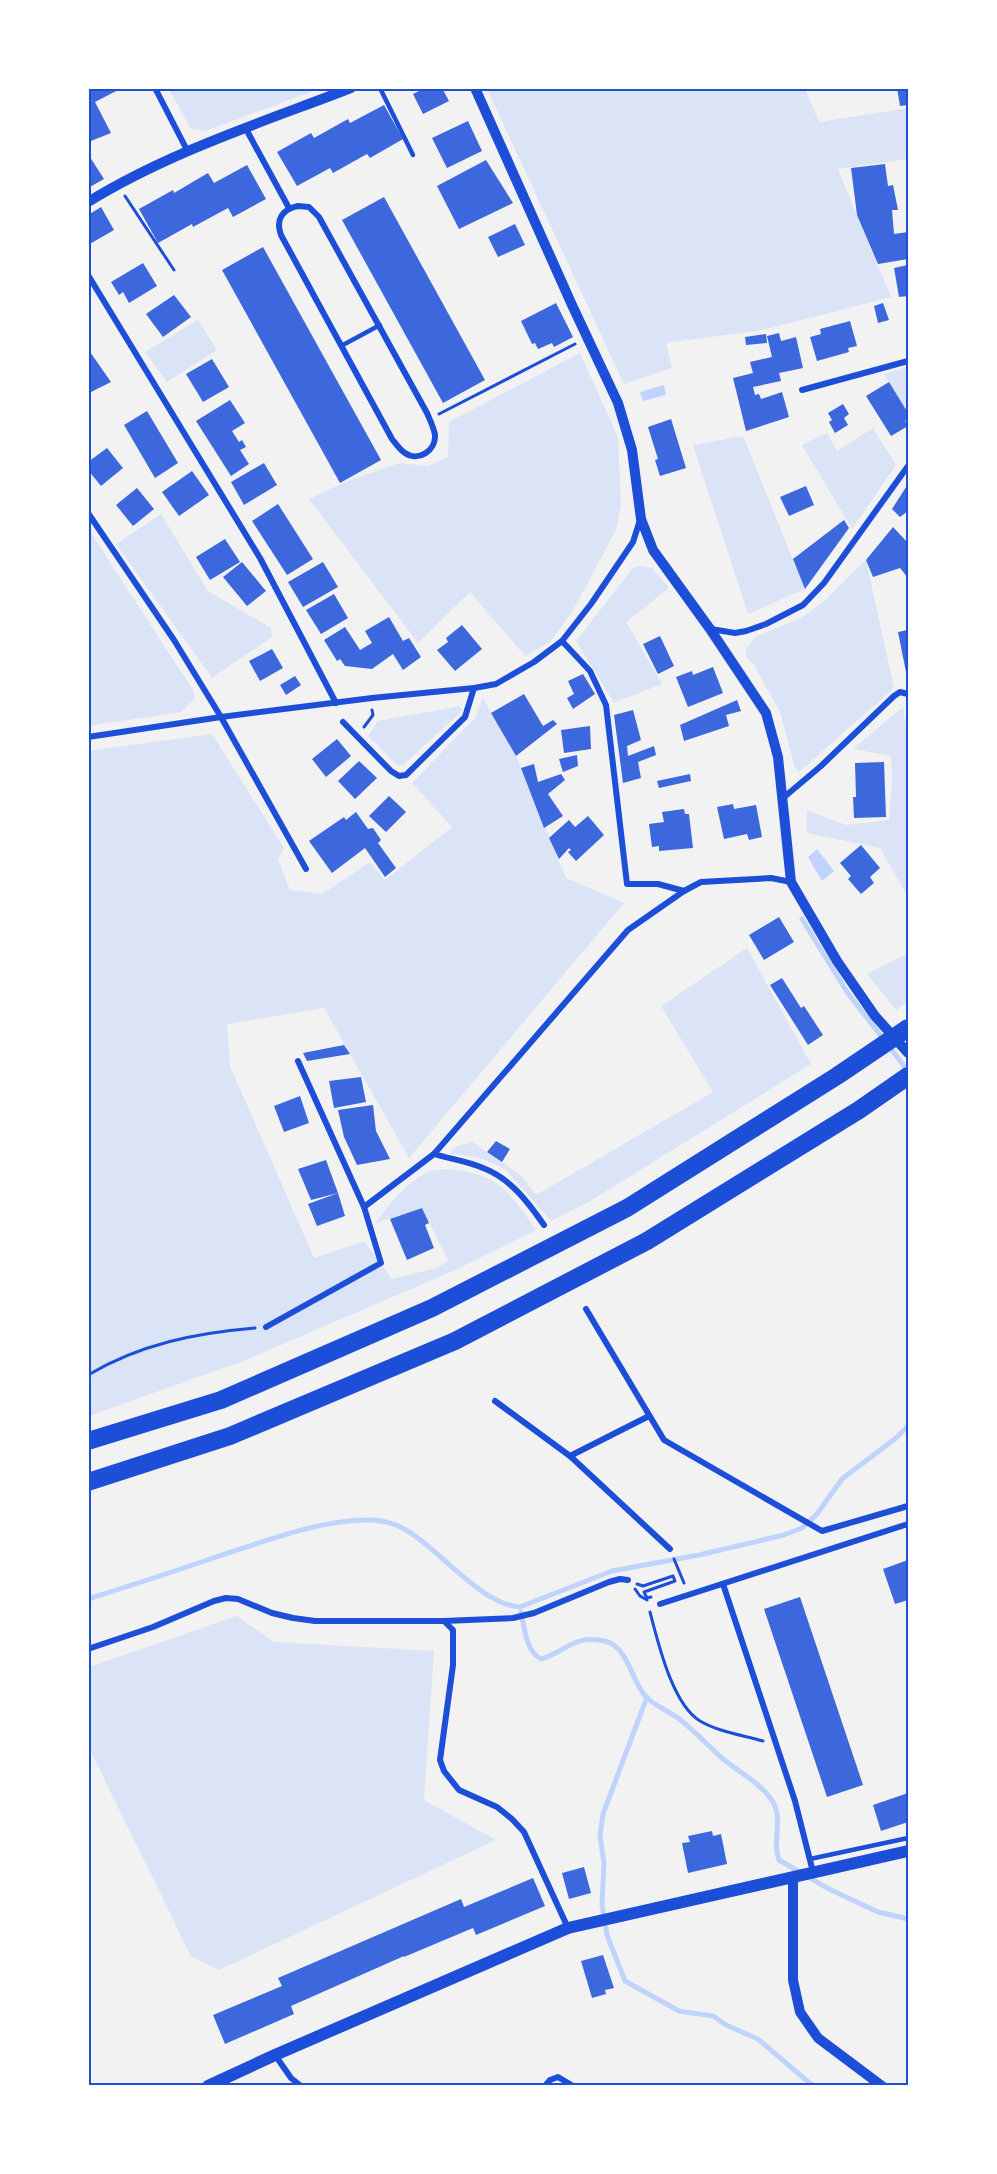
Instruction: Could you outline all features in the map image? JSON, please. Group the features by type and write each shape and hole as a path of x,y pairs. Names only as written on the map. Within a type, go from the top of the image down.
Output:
{"highway":[{"path":"88,1442 221,1400 432,1308 627,1208 837,1077 909,1028"},
{"path":"88,1482 230,1436 455,1341 647,1241 859,1110 909,1076"}],"main road":[{"path":"208,2085 568,1928 909,1851"}],"street":[{"path":"156,88 188,152"},
{"path":"88,202 117,184 188,152 351,88"},
{"path":"475,88 621,412 632,450 641,519 653,550 766,712 778,757 791,882 837,961 875,1016 909,1053"},
{"path":"246,129 289,208"},
{"path":"303,206 316,213 380,325 435,434 433,446 420,456 406,454 393,439 340,346 279,230 280,217 289,208 303,206"},
{"path":"88,275 260,558 336,703"},
{"path":"802,390 909,361"},
{"path":"710,629 735,633 746,631 804,606 824,583 909,466"},
{"path":"88,513 174,640 221,717 306,869"},
{"path":"88,737 221,717 496,684 534,662 562,641 591,604 633,542 641,519"},
{"path":"562,641 590,671 606,705 627,884 658,884 684,891"},
{"path":"343,722 391,771 399,776 406,775 465,717 474,688"},
{"path":"783,798 821,766 894,696 900,692 909,694"},
{"path":"364,1207 434,1154 628,930 684,891 701,882 771,878 791,882"},
{"path":"266,1327 381,1263 364,1207 298,1061"},
{"path":"434,1154 483,1168 503,1179 525,1199 544,1225"},
{"path":"586,1309 664,1440 822,1531 909,1506"},
{"path":"495,1401 570,1456 670,1549"},
{"path":"570,1456 649,1416"},
{"path":"660,1604 909,1524"},
{"path":"88,1649 153,1627 226,1598 238,1599 272,1613 315,1620 444,1621 513,1618 534,1613 609,1582 620,1579 628,1580"},
{"path":"723,1584 795,1801 813,1873"},
{"path":"444,1621 453,1630 453,1665 440,1760 444,1771 459,1790 497,1807 513,1819 524,1832 568,1928"},
{"path":"793,1878 793,1980 800,2012 818,2038 882,2085"},
{"path":"275,2055 291,2078 301,2085"},
{"path":"545,2085 558,2077 573,2085"}],"lane":[{"path":"380,88 413,155"},
{"path":"340,346 380,325"},
{"path":"810,1859 909,1838"}],"path":[{"path":"117,184 174,270"},
{"path":"429,420 587,338"},
{"path":"357,736 373,715 372,698"},
{"path":"88,1375 114,1360 163,1342 218,1331 266,1327"},
{"path":"670,1549 688,1595"},
{"path":"628,1580 643,1586 673,1576 675,1581 645,1592 657,1642 686,1708 699,1720 717,1729 777,1745"},
{"path":"628,1580 640,1596 647,1598 656,1595"}],"shaded area":[{"path":"309,88 311,92 205,131 191,129 169,89"},
{"path":"487,89 805,89 819,122 908,108 908,159 838,169 891,297 763,330 666,343 672,368 624,384"},
{"path":"198,320 217,350 167,382 145,352"},
{"path":"580,353 618,437 621,505 616,530 572,612 550,642 525,656 470,592 418,643 309,499 350,480 400,463 428,466 448,457 449,422"},
{"path":"908,367 908,413 884,374"},
{"path":"873,428 896,465 852,529 802,445 827,433 837,451"},
{"path":"743,436 805,589 748,614 693,445"},
{"path":"161,514 208,591 271,628 272,637 212,678 116,544"},
{"path":"89,530 193,690 195,699 181,712 89,726"},
{"path":"866,560 894,688 799,772 795,768 780,712 754,665 746,656 746,649 755,637 801,618 822,603"},
{"path":"639,566 652,568 669,588 626,622 662,684 614,703 576,641 633,568"},
{"path":"483,698 516,756 566,878 624,903 409,1158 324,1008 227,1024 230,1066 314,1258 364,1241 392,1279 436,1268 448,1261 422,1208 376,1223 407,1187 422,1176 436,1170 463,1171 490,1179 513,1199 536,1230 453,1271 246,1360 89,1416 89,1384 92,1382 88,1371 88,751 212,734 284,848 278,859 290,890 322,894 370,862 385,880 452,827 412,783 475,718"},
{"path":"460,706 462,711 404,764 398,766 368,736 378,721"},
{"path":"903,707 908,739 908,897 880,848 807,833 807,810 846,825 889,820 892,782 891,756 853,749"},
{"path":"747,948 811,1064 592,1200 551,1221 505,1169 483,1159 450,1153 457,1146 472,1142 521,1175 536,1195 713,1092 661,1006"},
{"path":"908,953 908,1001 896,1010 867,974"},
{"path":"237,1616 274,1642 434,1651 424,1800 496,1840 219,1970 191,1956 89,1748 89,1667"}],"water":[{"path":"664,385 666,395 643,401 640,392"},
{"path":"817,849 834,871 822,881 808,857"}],"building":[{"path":"88,88 122,88 95,102 111,133 91,141 88,137"},
{"path":"425,88 442,88 449,101 423,114 413,94"},
{"path":"897,88 908,88 908,105 900,106"},
{"path":"384,105 403,139 370,158 367,154 333,173 330,168 297,186 277,152 311,133 314,138 348,119 350,123"},
{"path":"468,121 482,151 447,168 432,138"},
{"path":"88,154 104,179 88,188"},
{"path":"486,160 513,203 459,229 437,186"},
{"path":"885,164 888,186 893,185 898,210 892,210 894,234 908,232 908,259 878,264 857,215 851,168"},
{"path":"247,165 266,199 233,217 228,208 158,243 139,209 173,190 174,193 208,173 214,183"},
{"path":"384,197 485,380 443,403 342,220"},
{"path":"101,207 114,230 88,245 88,215"},
{"path":"515,224 525,245 498,257 488,237"},
{"path":"263,247 381,460 340,483 222,270"},
{"path":"143,263 157,286 129,303 123,292 119,295 111,282"},
{"path":"908,265 908,296 899,297 894,268"},
{"path":"174,295 191,317 163,337 146,314"},
{"path":"556,303 573,337 554,347 552,343 538,349 535,343 532,344 521,321"},
{"path":"883,303 889,320 878,323 874,306"},
{"path":"850,321 857,346 848,348 849,352 817,361 810,337 821,334 820,329"},
{"path":"779,333 781,341 796,337 803,368 779,373 781,381 753,387 755,395 759,394 761,399 782,392 789,417 746,431 733,378 753,373 750,362 772,357 767,336"},
{"path":"766,334 767,343 746,345 745,337"},
{"path":"88,349 111,382 89,393 88,392"},
{"path":"212,359 229,387 203,402 186,374"},
{"path":"889,382 908,413 908,419 905,421 908,426 891,436 866,396"},
{"path":"230,400 245,423 232,431 239,442 242,440 246,447 240,450 249,464 231,476 196,421"},
{"path":"843,404 849,414 844,418 848,425 835,433 829,422 832,420 828,413"},
{"path":"147,411 178,463 155,478 124,425"},
{"path":"671,419 686,468 660,476 655,460 658,459 648,427"},
{"path":"107,448 123,468 101,486 88,470 88,462"},
{"path":"264,463 277,485 244,505 231,482"},
{"path":"192,471 209,495 179,516 162,492"},
{"path":"908,484 908,511 900,517 892,509"},
{"path":"806,486 814,505 789,516 780,497"},
{"path":"137,488 154,509 133,526 116,505"},
{"path":"278,504 313,559 287,575 252,521"},
{"path":"844,520 849,528 805,589 793,559"},
{"path":"893,527 908,543 908,578 900,568 873,577 866,560"},
{"path":"225,539 240,562 210,580 196,557"},
{"path":"242,562 266,591 247,606 223,577"},
{"path":"323,562 338,587 303,607 288,582"},
{"path":"334,594 348,618 321,634 306,610"},
{"path":"389,617 403,641 409,638 421,657 403,670 393,654 372,669 345,666 340,659 337,661 324,640 345,627 360,650 372,643 365,631"},
{"path":"462,625 482,649 455,671 437,650 448,642 446,638"},
{"path":"908,630 908,671 906,672 898,632"},
{"path":"660,636 674,666 658,674 643,644"},
{"path":"272,649 283,668 260,681 249,661"},
{"path":"713,667 723,693 688,707 676,677 692,671 693,675"},
{"path":"583,674 595,694 573,709 567,698 574,694 568,681"},
{"path":"295,676 301,685 286,695 280,685"},
{"path":"524,694 543,726 553,720 557,724 516,756 491,713"},
{"path":"737,700 741,711 726,715 729,726 684,741 680,725"},
{"path":"633,710 641,740 627,746 628,756 654,746 656,755 638,762 641,778 623,783 614,715"},
{"path":"590,726 591,749 564,753 561,730"},
{"path":"337,739 351,756 326,777 312,759"},
{"path":"577,755 578,766 563,772 559,759"},
{"path":"359,761 377,778 355,799 338,781"},
{"path":"884,762 886,817 854,818 855,763"},
{"path":"534,764 538,782 561,774 565,780 548,794 563,816 544,828 521,768"},
{"path":"690,774 691,781 659,788 657,781"},
{"path":"389,796 406,812 386,832 369,816"},
{"path":"733,804 734,809 756,805 762,837 749,840 747,834 724,839 717,807"},
{"path":"684,809 685,814 689,814 693,848 659,851 659,846 652,847 649,824 664,822 662,812"},
{"path":"356,812 368,829 373,828 381,840 378,843 396,868 385,877 365,848 332,873 309,841 344,817 346,820"},
{"path":"588,816 604,835 576,861 568,852 571,850 569,848 559,859 549,838 569,820 575,827"},
{"path":"861,845 880,868 870,877 874,883 861,894 848,879 851,876 840,863"},
{"path":"779,917 794,942 764,960 749,935"},
{"path":"782,978 801,1008 804,1006 823,1035 808,1045 770,985"},
{"path":"344,1045 350,1054 307,1061 303,1053"},
{"path":"361,1077 366,1102 334,1108 329,1081"},
{"path":"300,1096 309,1123 284,1132 274,1106"},
{"path":"373,1105 376,1131 390,1159 357,1165 344,1137 338,1110"},
{"path":"496,1141 510,1149 502,1162 487,1152"},
{"path":"326,1160 338,1193 311,1200 298,1169"},
{"path":"338,1193 345,1216 317,1226 308,1204"},
{"path":"422,1208 429,1223 425,1225 434,1248 407,1260 390,1219"},
{"path":"908,1560 908,1600 895,1604 883,1569"},
{"path":"800,1597 863,1785 827,1797 764,1609"},
{"path":"908,1793 908,1822 881,1831 873,1805"},
{"path":"712,1831 713,1836 721,1834 727,1864 688,1873 682,1843 690,1842 688,1836"},
{"path":"584,1867 591,1893 569,1899 562,1873"},
{"path":"533,1878 545,1906 476,1935 473,1928 404,1956 291,2006 294,2014 225,2044 213,2015 282,1986 278,1978 461,1899 464,1907"},
{"path":"603,1955 614,1988 605,1990 606,1994 592,1998 581,1961"}],"waterway":[{"path":"802,919 847,992 908,1071"},
{"path":"88,1599 303,1530 354,1520 377,1520 396,1525 411,1533 488,1595 504,1603 520,1607 612,1571 699,1555 784,1535 802,1528 817,1514 842,1479 896,1438 908,1426"},
{"path":"521,1612 529,1645 536,1656 541,1659 585,1640 605,1641 619,1650 647,1698 678,1718 722,1758 760,1787 771,1799 778,1821 776,1845 779,1860 829,1889 878,1912 908,1919"},
{"path":"647,1697 603,1814 600,1836 604,1863 602,1905 607,1935 625,1981 679,2011 713,2016 726,2025 758,2039 813,2086"}]}
